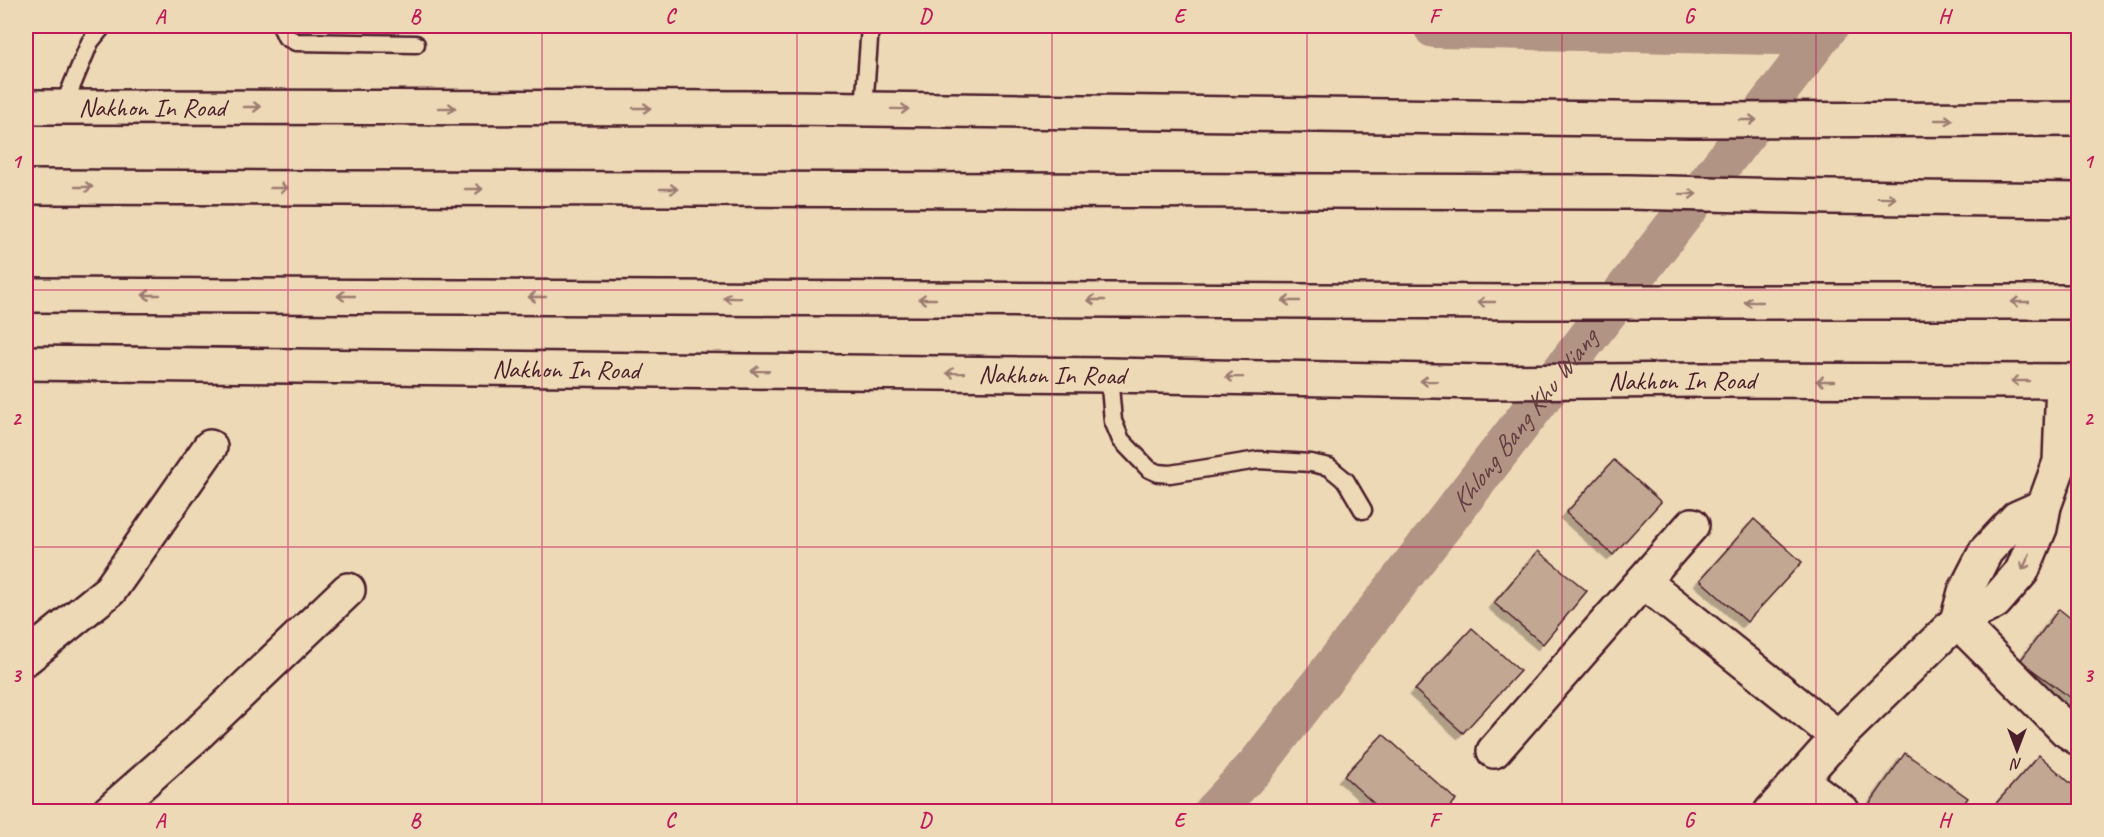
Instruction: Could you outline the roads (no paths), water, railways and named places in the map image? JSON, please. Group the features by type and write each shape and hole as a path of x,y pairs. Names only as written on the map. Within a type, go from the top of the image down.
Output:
{"main road":[{"name":"Nakhon In Road","path":"26,107 864,109 1690,120 2079,119"},
{"path":"26,187 1629,192 2079,200"},
{"path":"26,295 1811,303 2079,302"},
{"path":"26,310 110,295"},
{"name":"Nakhon In Road","path":"26,363 1109,375 1487,382 2071,381"},
{"path":"1771,812 1838,737 1956,621 1965,592 1986,551 2017,518 2044,506 2061,462 2071,381"},
{"path":"26,658 110,590 210,447"},
{"path":"1494,751 1692,525"},
{"path":"1643,581 1838,737"},
{"path":"109,812 193,738 348,590"},
{"path":"1956,621 2066,730 2079,738"},
{"path":"1801,780 1843,812"}],"lane":[{"path":"63,107 90,42 103,26"},
{"path":"281,26 286,36 296,42 416,44"},
{"path":"864,109 870,26"},
{"path":"1109,375 1113,421 1121,440 1149,469 1158,473 1170,474 1258,460 1311,463 1329,467 1346,481 1363,510"}],"waterway":[{"path":"1433,26 1434,28 1821,36"},
{"name":"Khlong Bang Khu Wiang","path":"1213,812 1257,765 1829,26"}]}
